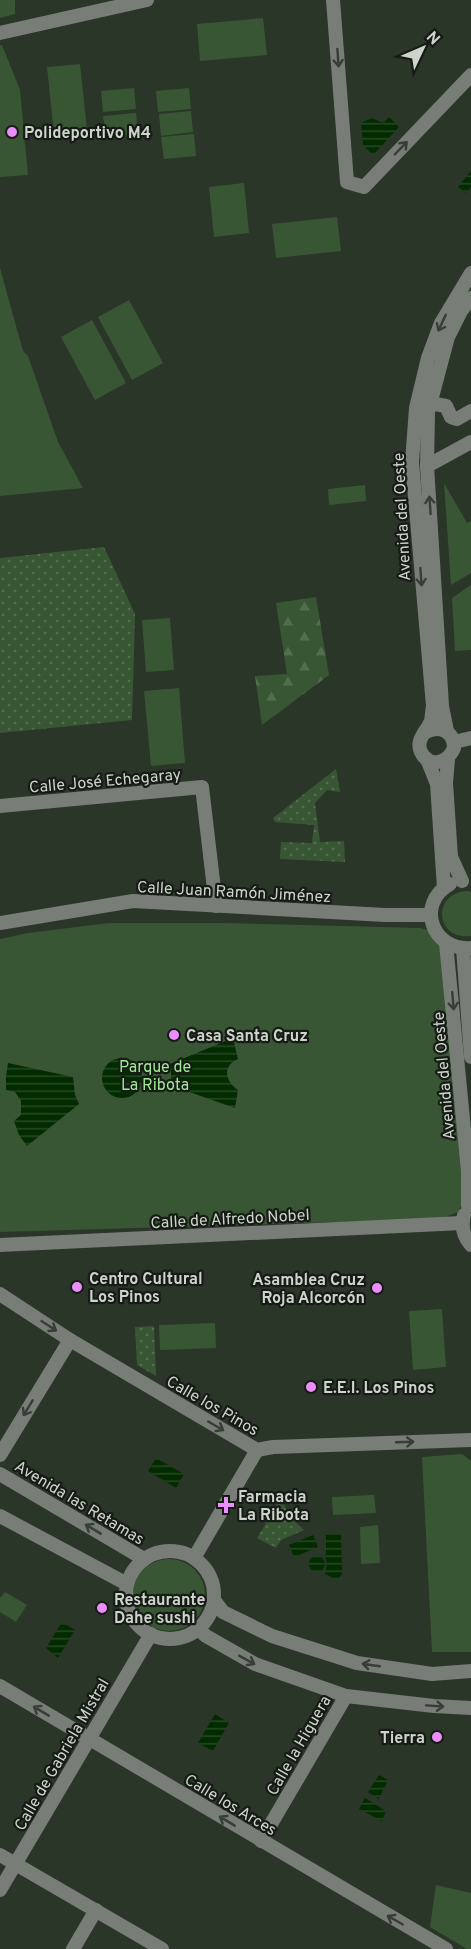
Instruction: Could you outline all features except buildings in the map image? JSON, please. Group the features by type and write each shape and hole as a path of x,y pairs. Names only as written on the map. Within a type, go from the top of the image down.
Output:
{"street":[{"path":"0,33 147,0"},
{"path":"333,0 347,182 364,187 468,79"},
{"name":"Avenida del Oeste","path":"424,733 431,720 433,706 412,462 416,408 428,358 441,323 471,273"},
{"name":"Avenida del Oeste","path":"450,736 442,706 427,466 428,412 448,337 461,311 471,298"},
{"path":"430,403 446,406 451,417 457,419 471,411"},
{"name":"Avenida del Oeste","path":"427,466 471,442"},
{"path":"450,736 452,754 448,759 437,763 422,754 419,747 420,739 431,729 439,728 450,736 471,738"},
{"path":"427,759 436,784 444,888"},
{"path":"448,759 446,783 452,857 467,881 453,883 444,888 432,905 431,915 433,926 446,943 467,948"},
{"name":"Calle José Echegaray","path":"0,806 202,787 216,906"},
{"name":"Calle Juan Ramón Jiménez","path":"0,922 133,901 431,915"},
{"name":"Avenida del Oeste","path":"446,943 470,1204 462,1223"},
{"name":"Avenida del Oeste","path":"467,948 471,1057"},
{"path":"462,1223 464,1233 471,1245"},
{"name":"Calle de Alfredo Nobel","path":"0,1245 462,1223"},
{"name":"Calle los Pinos","path":"0,1294 70,1340 257,1450 273,1447 471,1440"},
{"path":"0,1455 70,1340"},
{"path":"194,1558 257,1450"},
{"name":"Avenida las Retamas","path":"0,1474 144,1559"},
{"path":"0,1516 127,1584"},
{"path":"163,1551 184,1553 194,1558 210,1576 214,1600 209,1616 198,1629 183,1637 167,1639 151,1634 130,1614 126,1599 127,1584 133,1571 144,1559 163,1551"},
{"path":"214,1600 224,1612 272,1636 357,1663 432,1674 471,1671"},
{"path":"198,1629 255,1664 346,1696 471,1708"},
{"name":"Calle de Gabriela Mistral","path":"0,1890 151,1634"},
{"name":"Calle los Arces","path":"0,1686 446,1949"},
{"name":"Calle la Higuera","path":"261,1841 346,1696"},
{"path":"0,1855 162,1949"},
{"path":"73,1949 96,1910"}],"green space":[{"path":"0,0 15,0 15,14 0,18"},
{"path":"263,18 267,55 200,61 197,24"},
{"name":"Polideportivo M4","path":"0,45 2,45 20,90 28,175 0,177"},
{"path":"80,64 87,130 54,133 47,67"},
{"path":"134,88 136,109 103,112 101,91"},
{"path":"189,88 191,109 158,112 156,91"},
{"path":"191,111 193,132 161,136 159,114"},
{"path":"136,113 138,134 106,137 103,116"},
{"path":"194,134 196,156 164,159 161,137"},
{"path":"244,183 249,233 214,237 209,187"},
{"path":"337,217 341,251 276,258 272,224"},
{"path":"0,268 23,351 28,356 58,442 83,488 0,496"},
{"path":"129,300 163,363 132,380 98,317"},
{"path":"92,320 126,383 95,400 61,337"},
{"path":"444,483 467,523 471,521 471,573 451,585"},
{"path":"365,485 366,501 329,505 328,489"},
{"path":"104,547 135,614 132,720 0,733 0,558"},
{"path":"471,585 471,650 455,651 452,598"},
{"path":"316,597 329,675 262,725 255,676 287,674 276,603"},
{"path":"170,618 174,670 146,672 142,620"},
{"path":"179,688 185,763 151,766 144,691"},
{"path":"336,769 340,792 327,790 315,803 320,842 344,841 345,862 280,859 281,842 312,843 314,825 275,822 273,818"},
{"path":"471,892 471,936 459,936 444,924 443,907 456,893"},
{"name":"Parque de La Ribota","path":"109,923 225,923 420,928 432,931 441,943 465,1199 458,1212 441,1219 0,1232 0,939 28,933"},
{"path":"442,1309 446,1367 413,1370 409,1311"},
{"path":"215,1323 216,1348 160,1350 159,1325"},
{"path":"154,1326 156,1376 137,1365 135,1327"},
{"path":"462,1454 471,1461 471,1652 432,1652 422,1457"},
{"path":"374,1495 376,1513 333,1515 332,1497"},
{"path":"281,1498 289,1516 304,1530 281,1540 276,1548 257,1538"},
{"path":"378,1525 380,1563 361,1564 360,1527"},
{"path":"169,1559 189,1565 199,1575 205,1595 199,1615 189,1625 169,1631 149,1625 139,1615 133,1595 139,1575 149,1565"},
{"path":"5,1592 27,1605 16,1622 0,1612 0,1598"},
{"path":"436,1885 471,1893 471,1949 467,1949 430,1927"}],"shaded area":[{"path":"389,117 399,127 373,155 363,145 361,123 372,118 383,123"},
{"path":"471,171 471,187 466,193 458,187"},
{"path":"233,1038 238,1059 229,1066 227,1074 230,1082 238,1090 235,1108 172,1086 170,1064"},
{"path":"122,1058 136,1064 142,1078 136,1092 122,1098 108,1092 102,1078 108,1064"},
{"path":"8,1063 73,1077 75,1095 79,1104 27,1146 19,1135 14,1121 21,1115 21,1101 15,1092 6,1090"},
{"path":"156,1458 184,1474 176,1488 148,1471"},
{"path":"326,1534 341,1534 342,1574 337,1580 325,1574"},
{"path":"313,1535 318,1547 294,1557 289,1545"},
{"path":"314,1556 320,1556 325,1564 323,1570 314,1572 309,1567 309,1561"},
{"path":"62,1622 75,1630 58,1658 46,1648"},
{"path":"215,1714 229,1723 213,1751 198,1743"},
{"path":"379,1775 388,1780 379,1799 368,1792"},
{"path":"365,1798 386,1811 382,1821 359,1809"}],"place":[{"name":"Polideportivo M4","path":"12,132"},
{"name":"Casa Santa Cruz","path":"174,1035"},
{"name":"Centro Cultural Los Pinos","path":"77,1287"},
{"name":"Asamblea Cruz Roja Alcorcón","path":"377,1288"},
{"name":"E.E.I. Los Pinos","path":"311,1387"},
{"name":"Farmacia La Ribota","path":"226,1505"},
{"name":"Restaurante Dahe sushi","path":"102,1608"},
{"name":"Tierra","path":"437,1737"}]}
